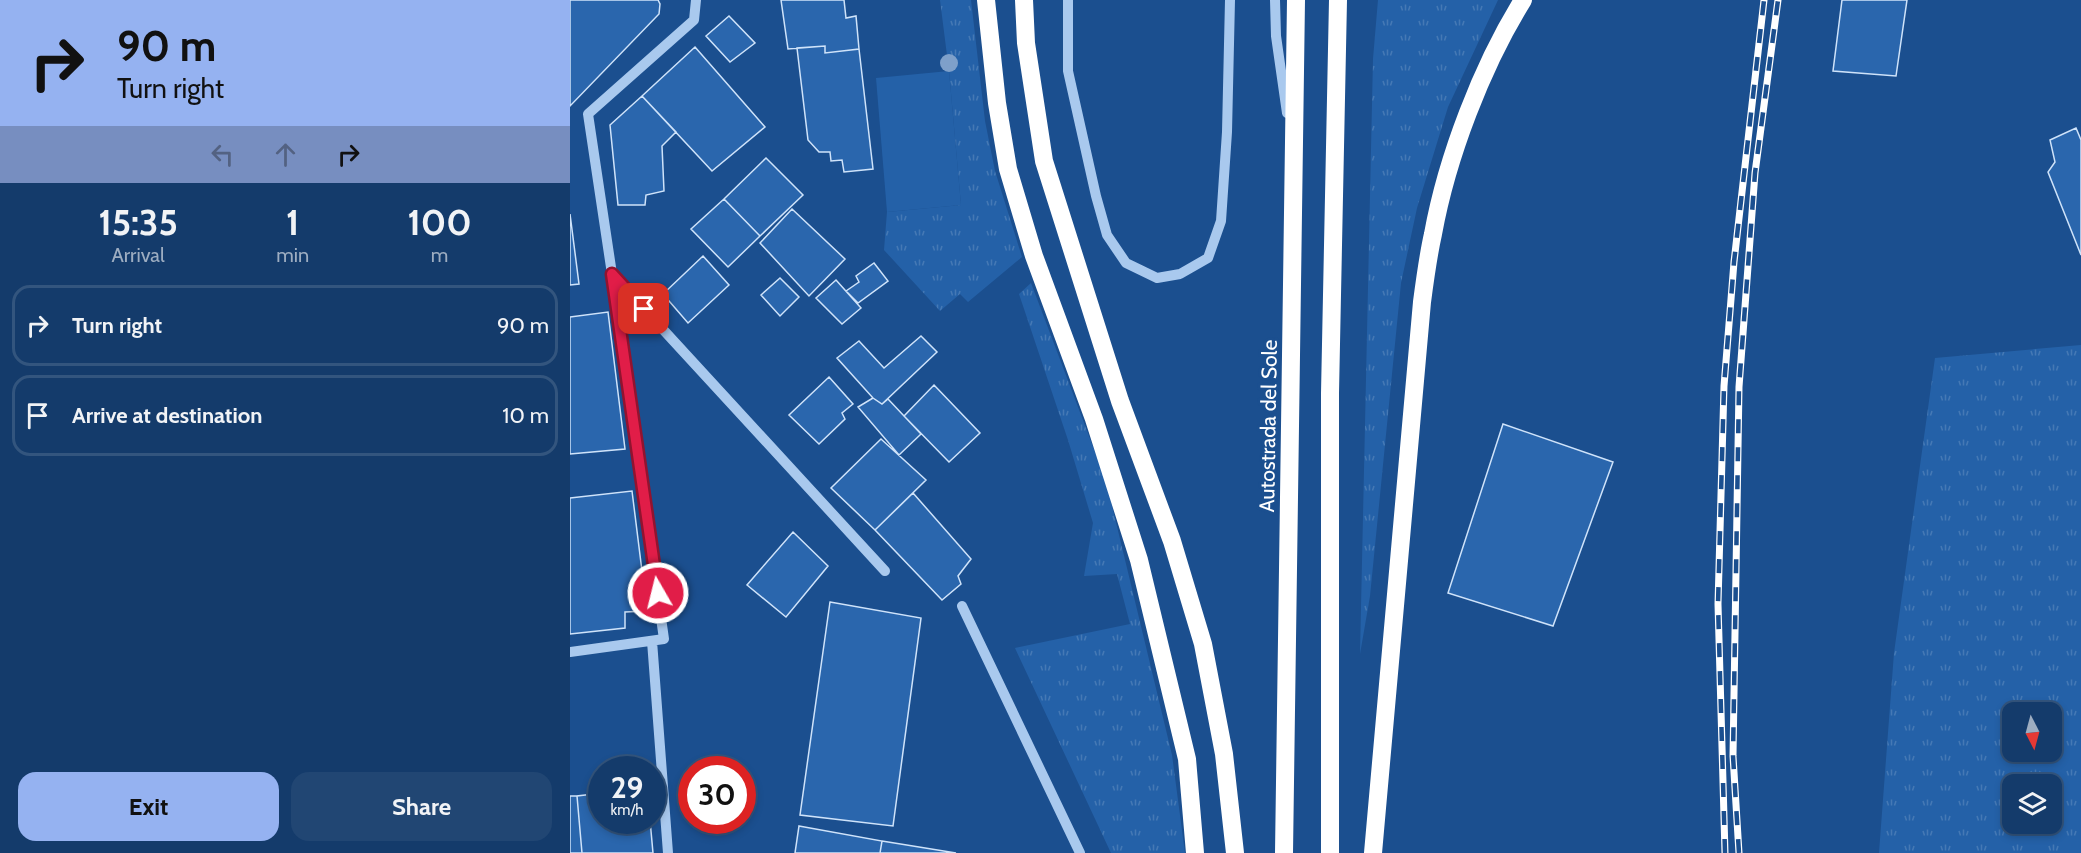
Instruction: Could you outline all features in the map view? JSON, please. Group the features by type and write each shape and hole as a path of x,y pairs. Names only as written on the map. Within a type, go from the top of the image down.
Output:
{"highway":[{"path":"986,0 997,103 1008,170 1034,256 1094,419 1139,560 1187,759 1195,853"},
{"path":"1024,0 1026,44 1044,161 1120,401 1172,540 1203,644 1224,754 1235,853"},
{"name":"Autostrada del Sole","path":"1284,853 1296,0"},
{"path":"1330,853 1330,393 1338,0"},
{"path":"1373,853 1422,302 1433,233 1450,166 1474,99 1507,26 1523,0"}],"street":[{"path":"570,652 664,639 588,114 694,20 696,0"},
{"path":"1068,0 1068,71 1107,235 1126,263 1157,278 1180,274 1208,258 1221,221 1227,132 1230,0"},
{"path":"1275,0 1276,36 1294,158"},
{"path":"612,274 885,571"},
{"path":"962,606 1080,853"},
{"path":"652,641 668,853"}],"green space":[{"path":"940,0 971,0 985,121 995,171 1022,257 968,302 960,294 940,311 884,250 887,212 961,205"},
{"path":"1378,0 1498,0 1448,107 1417,208 1401,283 1370,596 1360,654 1373,59"},
{"path":"949,71 961,205 887,212 876,78"},
{"path":"1031,283 1106,481 1172,755 1185,853 1111,853 1015,648 1130,624 1117,574 1084,576 1093,523 1019,294"},
{"path":"2081,345 2081,853 1879,853 1894,653 1935,358"}],"building":[{"path":"570,0 658,0 660,4 659,14 570,106"},
{"path":"781,0 844,0 846,18 856,16 859,49 825,53 825,46 788,49"},
{"path":"1842,0 1907,0 1896,76 1833,71"},
{"path":"729,16 755,43 730,62 706,36"},
{"path":"825,46 825,53 859,49 873,169 844,172 842,160 831,161 830,152 819,152 808,140 797,48"},
{"path":"695,47 765,127 712,171 642,96"},
{"path":"642,96 676,132 662,146 664,191 646,195 645,205 618,205 610,125"},
{"path":"2076,128 2081,140 2081,255 2048,172 2055,162 2050,140"},
{"path":"766,158 803,195 760,236 724,199"},
{"path":"724,199 760,236 728,267 691,229"},
{"path":"792,209 845,259 809,296 760,243"},
{"path":"570,214 579,284 570,285"},
{"path":"703,256 729,285 688,323 663,294"},
{"path":"874,263 888,281 858,303 846,291 859,282 856,276"},
{"path":"780,278 799,297 780,316 761,295"},
{"path":"836,280 861,308 842,324 816,298"},
{"path":"608,312 625,449 570,454 570,317"},
{"path":"921,336 937,352 882,404 873,398 837,358 859,341 884,368"},
{"path":"829,377 853,404 842,413 845,419 819,444 789,415"},
{"path":"934,385 980,433 949,462 904,416"},
{"path":"873,398 882,404 888,399 921,434 899,455 858,407"},
{"path":"1503,424 1613,462 1553,626 1448,593"},
{"path":"881,439 926,480 875,530 831,488"},
{"path":"632,491 647,611 625,612 625,628 570,634 570,498"},
{"path":"913,493 971,559 958,576 961,584 942,600 875,530"},
{"path":"793,532 828,566 786,617 747,585"},
{"path":"830,602 921,618 893,826 800,815"},
{"path":"588,795 588,834 651,834 653,853 582,853 577,796"},
{"path":"570,796 577,796 582,853 570,853"},
{"path":"799,826 882,841 880,853 795,853"},
{"path":"882,841 956,853 880,853"}],"railway":[{"path":"1725,853 1718,604 1724,386 1734,262 1764,0"},
{"path":"1739,853 1733,756 1739,387 1755,173 1778,0"}],"route":[{"path":"644,309 612,274 658,593"}]}
